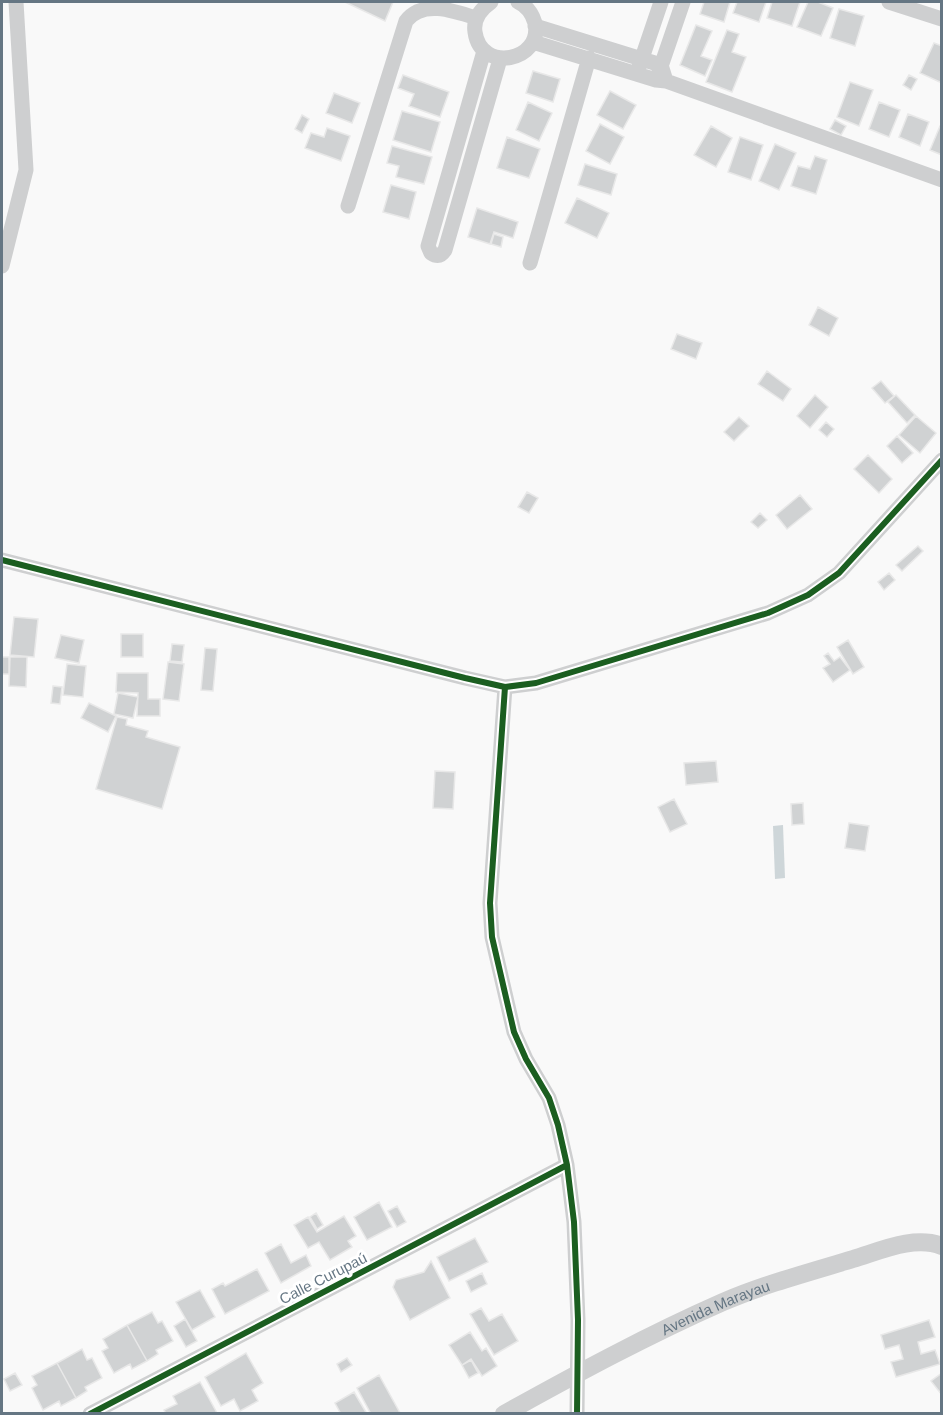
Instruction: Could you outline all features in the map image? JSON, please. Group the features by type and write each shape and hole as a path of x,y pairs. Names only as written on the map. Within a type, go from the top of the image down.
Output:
{"street":[{"path":"2,266 26,170 16,2"},
{"path":"491,2 482,8 476,18 474,30 477,42 484,51 500,59 519,56 532,42 535,26 532,15 525,5 518,2"},
{"path":"639,66 661,2"},
{"path":"661,81 662,65 683,2"},
{"path":"889,2 942,20"},
{"path":"348,206 410,14 416,8 432,4 476,18"},
{"path":"535,26 639,66 661,81 942,180"},
{"path":"532,42 589,58 639,66 662,65"},
{"path":"484,51 428,246 431,254 436,256 441,255 445,250 500,59"},
{"path":"530,263 589,58"},
{"path":"2,560 505,687 536,683 768,614 808,595 839,573 942,460"},
{"path":"505,687 490,903 492,937 514,1032 526,1059 549,1098 567,1165 574,1222 578,1320 578,1413"},
{"name":"Calle Curupaú","path":"90,1413 567,1165"},
{"name":"Avenida Marayau","path":"504,1413 577,1373 724,1301 795,1276 909,1243 934,1243 942,1246"}],"shaded area":[{"path":"783,825 785,878 775,879 773,826"}],"building":[{"path":"345,2 393,2 385,21"},
{"path":"704,2 730,2 724,22 700,14"},
{"path":"737,2 766,2 759,22 733,13"},
{"path":"772,2 800,2 792,26 767,18"},
{"path":"808,2 818,2 833,8 821,36 797,27"},
{"path":"839,9 864,16 855,46 830,38"},
{"path":"696,25 712,31 701,56 712,60 705,76 680,65"},
{"path":"727,30 739,34 732,52 746,57 732,92 706,82"},
{"path":"934,43 942,46 942,83 920,73"},
{"path":"533,71 560,79 553,102 526,93"},
{"path":"403,75 449,92 440,117 409,106 414,94 398,88"},
{"path":"909,75 917,79 911,90 903,85"},
{"path":"850,82 873,90 859,126 837,117"},
{"path":"610,91 636,105 623,129 597,115"},
{"path":"334,93 360,103 352,123 326,113"},
{"path":"528,102 552,113 539,141 516,130"},
{"path":"879,102 900,110 889,137 869,129"},
{"path":"402,111 440,122 431,152 393,140"},
{"path":"908,114 929,122 920,146 899,137"},
{"path":"302,115 309,119 302,133 295,129"},
{"path":"835,120 846,126 841,135 830,129"},
{"path":"600,124 624,137 610,164 586,151"},
{"path":"711,126 732,138 716,167 694,155"},
{"path":"942,126 942,155 930,150"},
{"path":"327,128 350,136 341,161 305,148 311,133 324,137"},
{"path":"507,137 540,149 529,178 497,168"},
{"path":"740,137 763,145 751,180 728,172"},
{"path":"775,144 796,153 779,190 759,181"},
{"path":"392,146 432,157 424,184 396,177 399,166 387,163"},
{"path":"815,156 827,160 816,194 791,186 798,166 810,169"},
{"path":"585,164 617,174 611,195 578,185"},
{"path":"391,185 416,192 409,219 383,212"},
{"path":"577,198 609,213 597,238 565,223"},
{"path":"477,208 518,222 513,238 494,232 490,244 468,237"},
{"path":"494,234 503,237 501,247 491,244"},
{"path":"818,307 838,318 829,336 809,325"},
{"path":"677,334 702,343 696,359 671,349"},
{"path":"767,371 791,389 783,401 758,384"},
{"path":"881,381 894,396 885,403 872,388"},
{"path":"815,395 828,407 810,428 797,416"},
{"path":"896,395 915,415 907,423 888,402"},
{"path":"916,416 936,433 920,453 899,435"},
{"path":"739,417 749,426 734,441 724,432"},
{"path":"826,422 834,429 827,437 819,430"},
{"path":"897,436 913,453 902,463 887,446"},
{"path":"868,455 892,479 879,493 854,469"},
{"path":"527,492 538,498 529,513 518,507"},
{"path":"800,495 812,509 787,529 776,515"},
{"path":"760,513 767,520 758,528 751,522"},
{"path":"918,546 923,551 902,571 896,565"},
{"path":"889,573 895,580 884,590 878,582"},
{"path":"14,617 38,619 34,657 10,655"},
{"path":"121,634 143,634 143,657 121,657"},
{"path":"61,635 84,640 79,663 55,658"},
{"path":"848,640 864,667 853,674 837,647"},
{"path":"172,644 184,645 182,662 170,661"},
{"path":"205,648 217,649 213,691 201,690"},
{"path":"828,653 834,661 840,657 850,670 833,682 823,668 830,664 824,656"},
{"path":"2,657 9,657 9,674 2,674"},
{"path":"10,657 27,657 26,687 9,686"},
{"path":"168,662 184,664 179,701 163,699"},
{"path":"67,664 86,666 83,697 63,695"},
{"path":"117,673 148,673 148,699 160,699 160,716 137,716 138,693 116,692"},
{"path":"53,686 62,687 60,704 51,703"},
{"path":"118,693 138,697 133,718 114,714"},
{"path":"89,703 116,716 108,732 81,718"},
{"path":"117,717 127,719 126,725 148,731 146,737 180,747 162,809 96,789"},
{"path":"716,761 718,782 686,785 684,763"},
{"path":"435,771 455,772 453,809 433,808"},
{"path":"674,799 687,824 670,832 658,807"},
{"path":"803,803 804,824 792,825 791,804"},
{"path":"849,823 869,826 865,851 845,848"},
{"path":"379,1202 392,1227 367,1240 354,1217"},
{"path":"397,1206 406,1222 397,1227 388,1211"},
{"path":"316,1213 323,1225 317,1229 310,1217"},
{"path":"344,1216 356,1236 348,1241 352,1247 330,1260 319,1242 308,1248 294,1225 308,1217 317,1232"},
{"path":"475,1238 488,1262 449,1281 437,1257"},
{"path":"281,1244 291,1263 306,1255 311,1266 281,1283 265,1253"},
{"path":"431,1261 450,1298 410,1320 393,1287 396,1280 424,1272"},
{"path":"257,1269 269,1291 225,1314 212,1289 223,1283 225,1286"},
{"path":"482,1273 487,1284 471,1292 466,1281"},
{"path":"200,1290 215,1317 192,1330 176,1302"},
{"path":"481,1308 489,1321 502,1314 518,1341 494,1355 470,1314"},
{"path":"152,1312 158,1323 162,1321 173,1341 156,1350 158,1354 147,1361 127,1325"},
{"path":"185,1319 197,1341 186,1347 174,1326"},
{"path":"929,1320 935,1337 918,1342 921,1354 935,1350 940,1364 896,1377 891,1362 903,1359 899,1345 885,1349 881,1335"},
{"path":"127,1325 147,1361 132,1369 130,1364 114,1373 102,1351 108,1348 103,1339"},
{"path":"470,1332 482,1351 486,1348 497,1366 482,1376 471,1359 462,1365 449,1345"},
{"path":"82,1349 87,1360 92,1358 102,1378 85,1387 87,1391 76,1398 57,1363"},
{"path":"246,1353 263,1383 252,1390 258,1401 240,1411 234,1399 221,1406 205,1377"},
{"path":"347,1358 352,1365 341,1372 337,1364"},
{"path":"471,1360 478,1373 469,1378 462,1365"},
{"path":"57,1363 76,1398 61,1406 59,1401 43,1410 32,1388 37,1385 32,1376"},
{"path":"15,1373 22,1385 10,1391 4,1379"},
{"path":"942,1373 942,1395 931,1381"},
{"path":"379,1375 400,1414 371,1414 357,1388"},
{"path":"200,1382 217,1413 166,1414 164,1410 177,1404 173,1396"},
{"path":"354,1392 367,1414 341,1414 335,1403"}],"cycle path":[{"path":"2,560 505,687 536,683 768,613 808,595 839,573 942,460"},
{"path":"505,687 490,903 492,937 514,1032 526,1059 549,1098 567,1165 574,1222 578,1320 577,1414"},
{"path":"90,1414 567,1165"}]}
